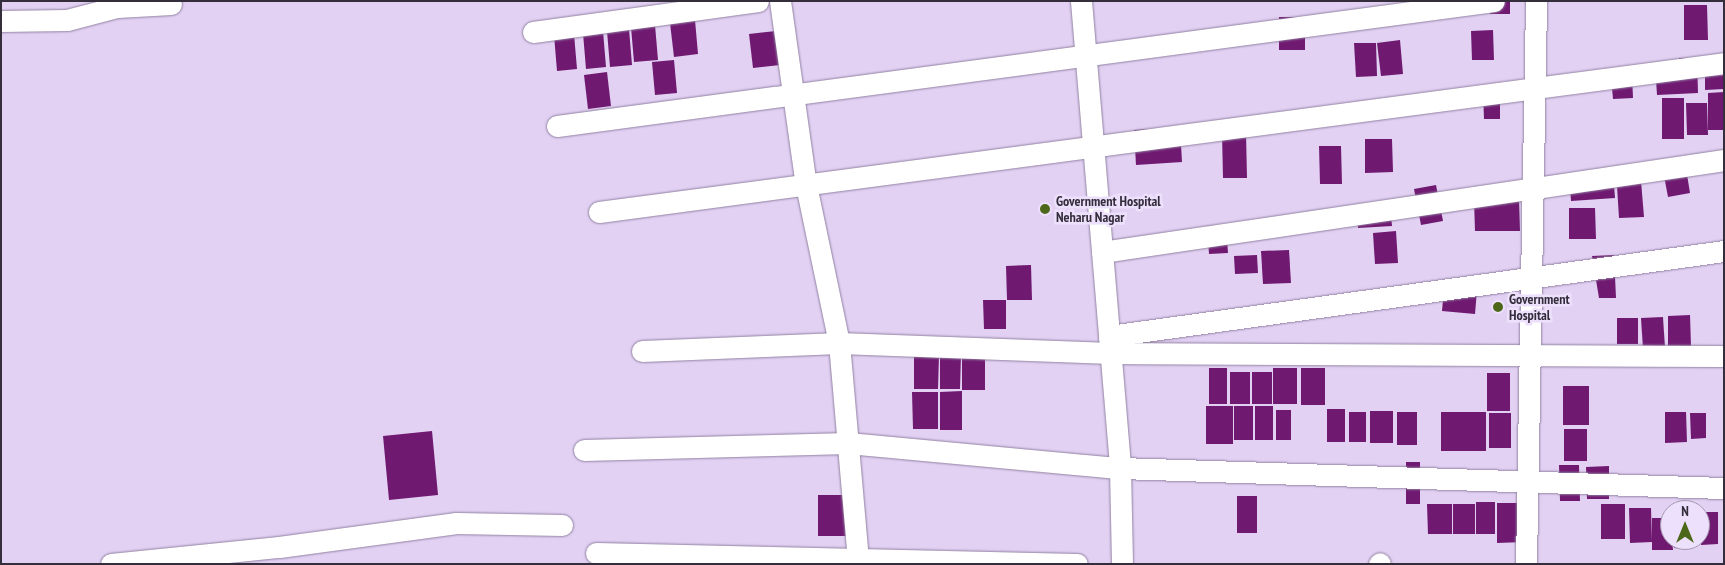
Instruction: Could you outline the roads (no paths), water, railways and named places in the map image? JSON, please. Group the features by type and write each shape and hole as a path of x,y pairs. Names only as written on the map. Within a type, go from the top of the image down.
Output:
{"street":[{"path":"532,32 758,1"},
{"path":"780,1 806,185 839,343 858,559"},
{"path":"1081,1 1120,468 1122,564"},
{"path":"557,126 1494,1"},
{"path":"1526,564 1536,1"},
{"path":"1,21 67,20 117,7 171,4"},
{"path":"599,212 1724,63"},
{"path":"1102,252 1724,160"},
{"path":"1110,345 1531,278 1724,251"},
{"path":"642,351 839,343 1110,345 1530,355 1724,356"},
{"path":"584,450 848,443 1120,468 1724,488"},
{"path":"111,564 282,556 456,523 562,525"},
{"path":"596,553 1077,564"}],"place":[{"name":"Government Hospital Neharu Nagar","path":"1045,209"},
{"name":"Government Hospital","path":"1498,307"}]}
